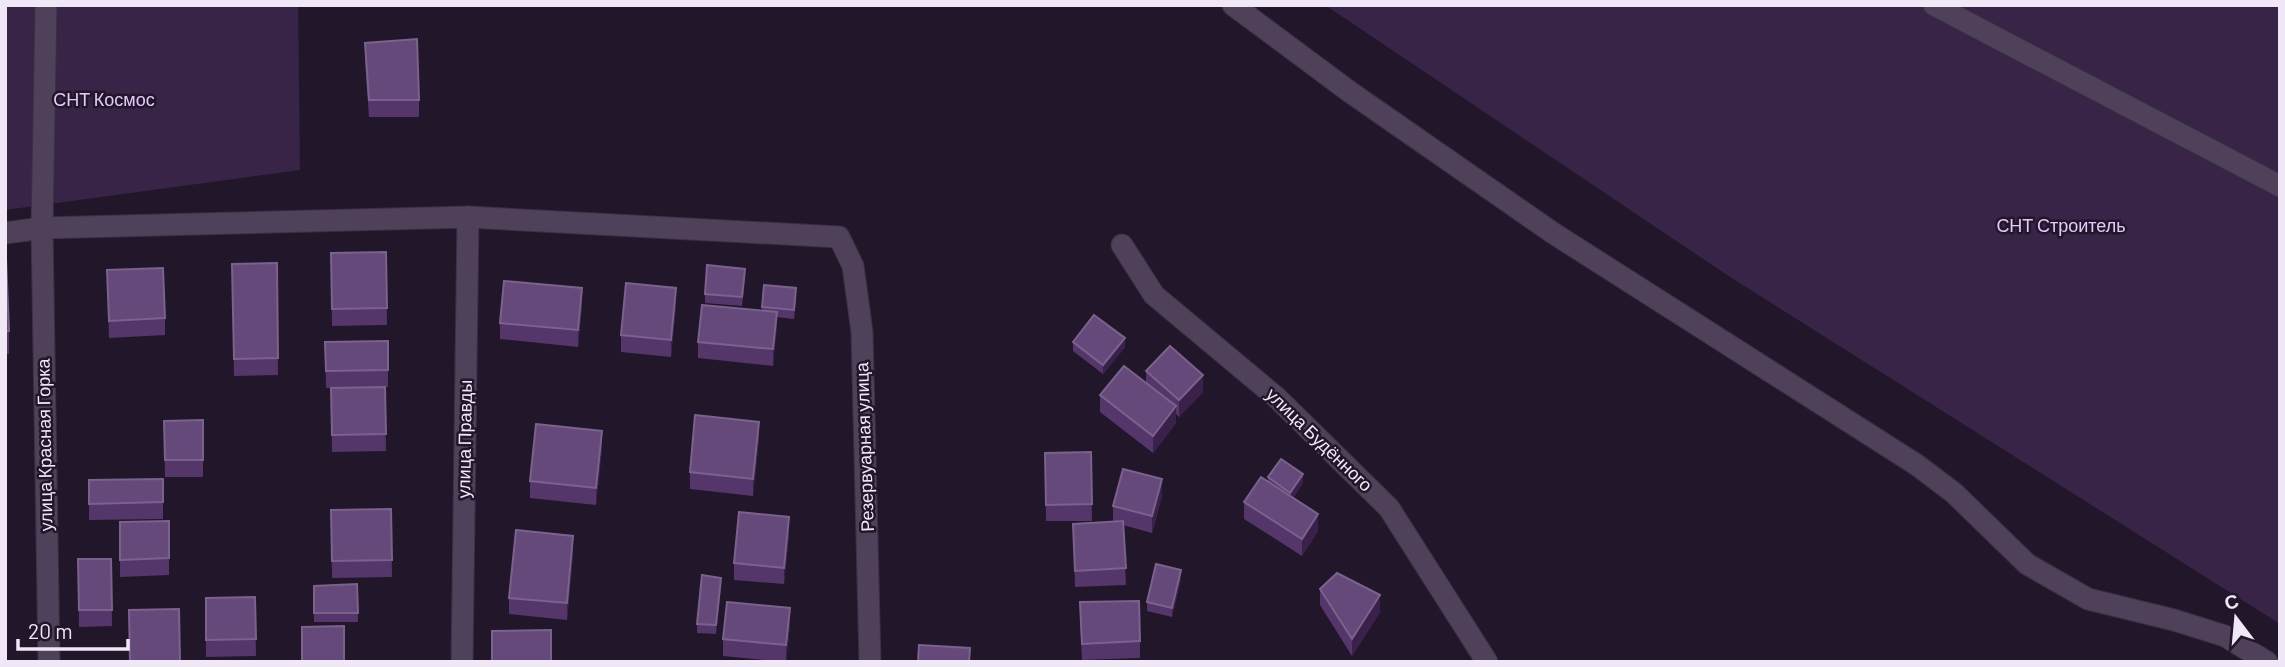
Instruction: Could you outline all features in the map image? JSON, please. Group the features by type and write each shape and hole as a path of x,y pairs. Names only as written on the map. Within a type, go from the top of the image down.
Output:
{"street":[{"name":"улица Красная Горка","path":"46,5 41,228 49,662"},
{"path":"1233,5 1350,92 1553,233 1917,465 1954,493 2027,564 2088,599 2174,620 2225,636 2267,662"},
{"path":"1934,5 2280,186"},
{"path":"5,233 41,228 468,217"},
{"name":"Резервуарная улица","path":"468,217 839,237 853,266 862,332 870,662"},
{"name":"улица Правды","path":"462,662 468,217"},
{"name":"улица Будённого","path":"1122,245 1154,295 1276,397 1389,508 1487,662"}],"green space":[{"name":"СНТ Космос","path":"5,5 298,5 300,170 5,210"},
{"name":"СНТ Строитель","path":"1325,5 2280,5 2280,624 1730,277"}],"building":[{"path":"417,39 419,100 369,100 365,43"},
{"path":"386,252 387,308 332,309 331,253"},
{"path":"6,258 9,331 5,331"},
{"path":"277,263 278,358 234,359 232,264"},
{"path":"707,265 745,269 742,297 705,294"},
{"path":"163,268 165,318 109,321 107,270"},
{"path":"504,281 582,288 578,330 500,323"},
{"path":"626,283 676,288 671,340 621,335"},
{"path":"764,285 796,288 794,310 762,307"},
{"path":"702,305 777,312 773,349 698,342"},
{"path":"1094,315 1125,338 1103,365 1073,342"},
{"path":"388,341 388,370 326,371 325,342"},
{"path":"1170,346 1203,375 1179,400 1146,371"},
{"path":"1124,366 1176,406 1153,436 1100,395"},
{"path":"385,387 386,434 332,435 331,388"},
{"path":"695,415 759,422 753,479 690,472"},
{"path":"203,420 203,460 165,460 164,421"},
{"path":"536,424 602,431 596,488 530,481"},
{"path":"1091,452 1092,504 1046,505 1045,453"},
{"path":"1281,459 1303,474 1290,493 1268,477"},
{"path":"1123,469 1162,479 1152,516 1113,506"},
{"path":"1261,477 1318,514 1302,539 1244,502"},
{"path":"163,479 163,502 89,504 89,480"},
{"path":"391,509 392,560 332,561 331,510"},
{"path":"739,512 789,517 784,568 734,563"},
{"path":"169,521 169,558 120,560 120,522"},
{"path":"1123,521 1126,568 1075,571 1073,524"},
{"path":"516,530 573,536 567,603 509,598"},
{"path":"78,559 111,559 112,610 79,610"},
{"path":"1156,564 1181,570 1172,608 1147,602"},
{"path":"1337,573 1380,595 1352,639 1320,589"},
{"path":"702,575 721,578 716,625 697,624"},
{"path":"357,584 358,613 314,613 314,586"},
{"path":"255,597 256,639 206,640 206,598"},
{"path":"1139,601 1140,641 1082,644 1080,602"},
{"path":"727,602 790,608 786,645 723,639"},
{"path":"179,609 180,662 130,662 129,610"},
{"path":"344,626 344,662 302,662 302,627"},
{"path":"551,630 551,662 492,662 492,631"},
{"path":"919,645 970,648 969,662 918,662"}]}
